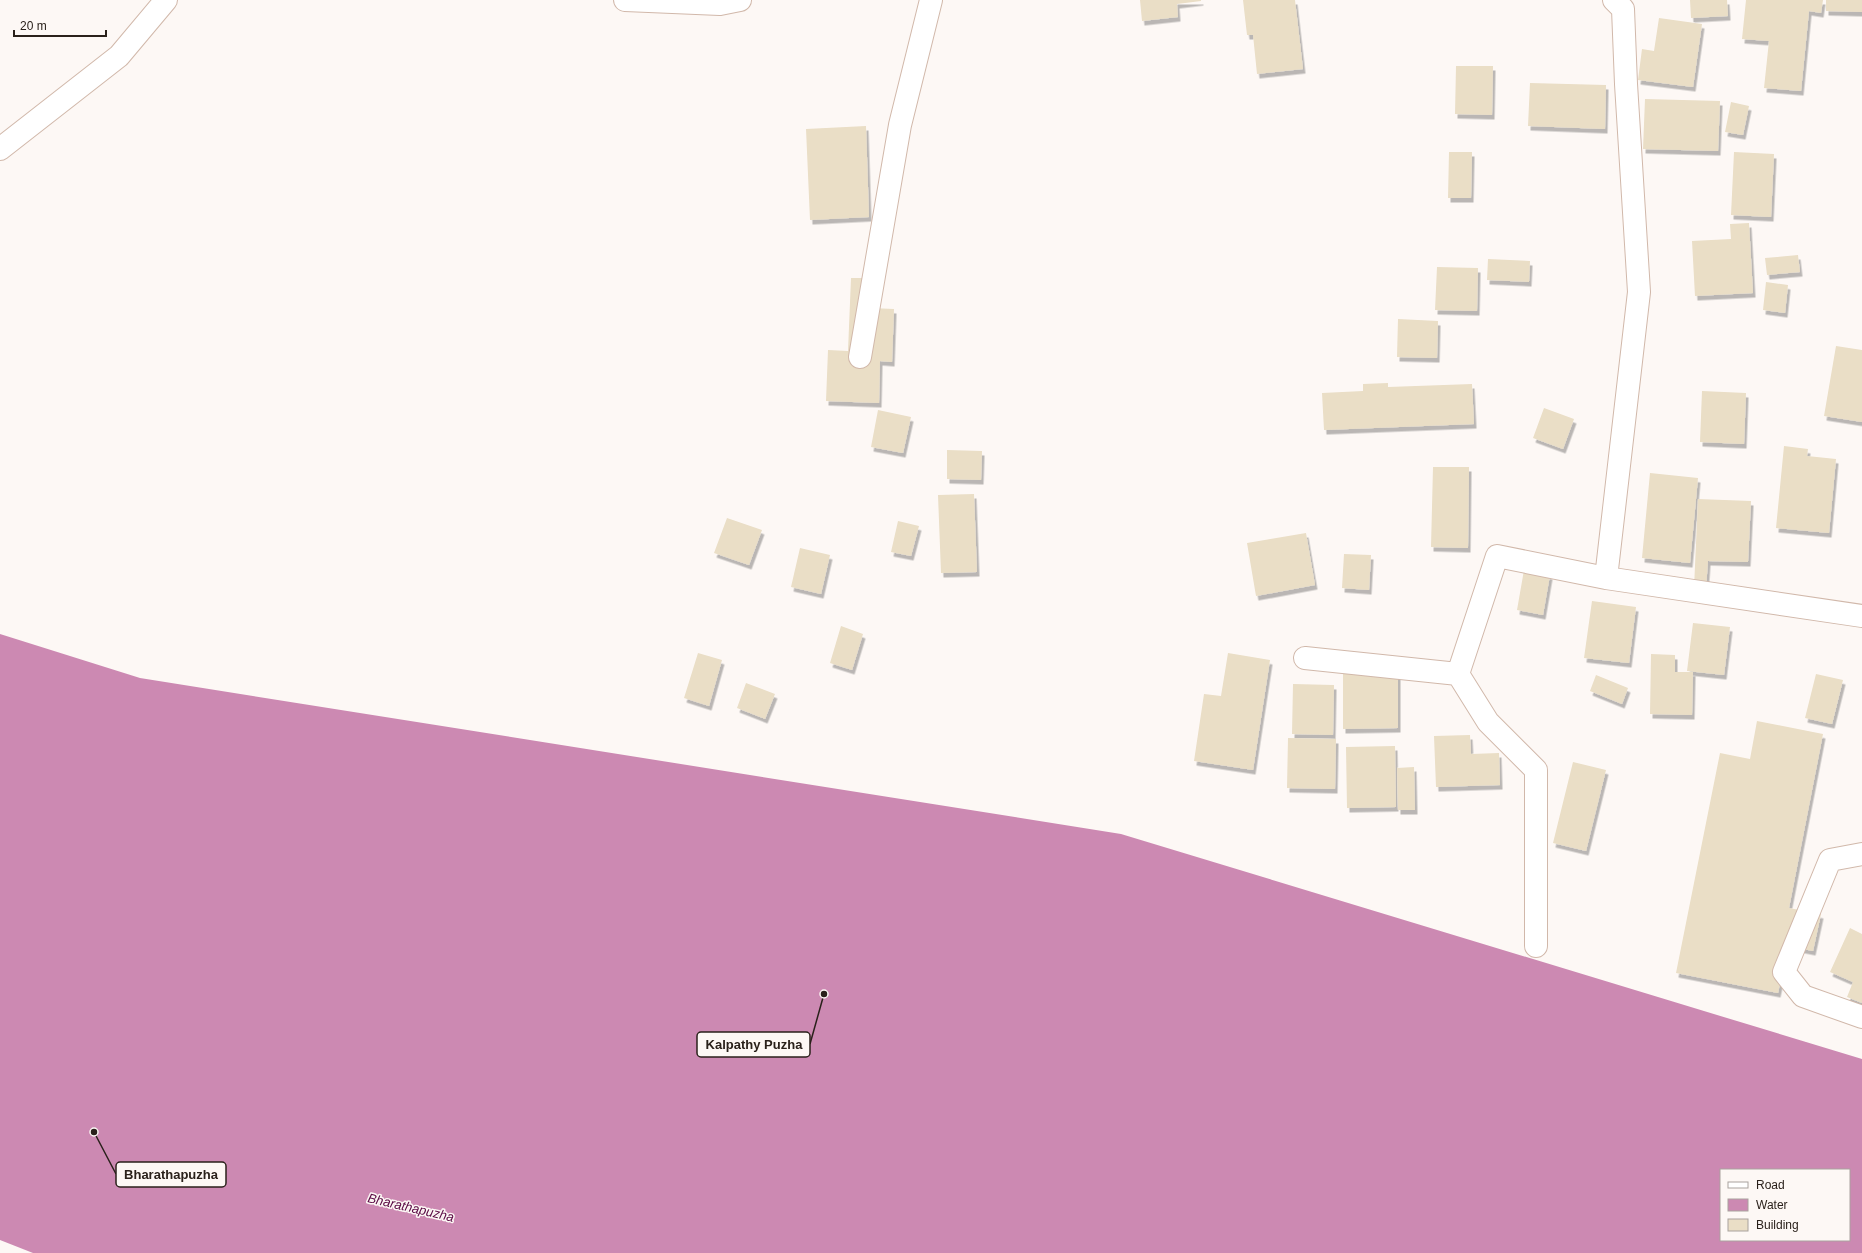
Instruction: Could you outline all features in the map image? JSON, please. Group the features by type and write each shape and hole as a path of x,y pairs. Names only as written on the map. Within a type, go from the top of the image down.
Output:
{"street":[{"path":"0,149 120,56 166,0"},
{"path":"625,0 720,4 740,0"},
{"path":"860,358 900,125 931,0"},
{"path":"1606,578 1639,292 1626,84 1623,9 1614,0"},
{"path":"1458,674 1497,556 1606,578 1862,616"},
{"path":"1305,658 1458,674"},
{"path":"1458,674 1488,722 1536,770 1536,946"},
{"path":"1862,854 1830,860 1784,972 1803,996 1862,1017"}],"water":[{"path":"0,634 140,678 1121,834 1862,1059 1862,1253 33,1253 0,1240"}],"building":[{"path":"1140,0 1201,1 1177,4 1178,17 1142,21"},
{"path":"1243,0 1295,0 1303,69 1257,74 1253,35 1247,35"},
{"path":"1690,0 1727,0 1728,16 1691,18"},
{"path":"1746,0 1823,0 1821,13 1809,11 1801,91 1764,88 1769,41 1742,39"},
{"path":"1826,0 1862,0 1862,12 1826,11"},
{"path":"1659,18 1702,24 1693,87 1638,80 1642,49 1654,51"},
{"path":"1456,66 1493,66 1492,115 1455,114"},
{"path":"1530,83 1606,85 1605,129 1528,126"},
{"path":"1645,99 1720,101 1718,151 1643,149"},
{"path":"1731,102 1749,106 1743,135 1725,132"},
{"path":"866,126 869,217 810,220 806,129"},
{"path":"1449,152 1472,152 1471,198 1448,198"},
{"path":"1734,152 1774,154 1771,217 1731,215"},
{"path":"1749,223 1753,293 1695,296 1692,241 1731,239 1730,224"},
{"path":"1798,255 1800,272 1767,275 1765,258"},
{"path":"1488,259 1530,261 1529,282 1487,280"},
{"path":"1437,267 1478,268 1477,311 1435,310"},
{"path":"851,278 872,278 871,308 894,309 892,362 880,361 879,403 826,401 828,350 848,351"},
{"path":"1766,282 1788,285 1785,313 1763,310"},
{"path":"1398,319 1438,321 1437,358 1397,357"},
{"path":"1836,346 1862,350 1862,422 1824,416"},
{"path":"1388,383 1388,387 1472,384 1474,424 1324,430 1322,393 1363,391 1363,384"},
{"path":"1702,391 1746,393 1744,444 1700,442"},
{"path":"1544,408 1574,419 1563,449 1533,438"},
{"path":"878,410 911,417 903,453 871,447"},
{"path":"1784,446 1808,449 1807,456 1836,459 1829,533 1776,528"},
{"path":"947,450 982,451 981,480 947,479"},
{"path":"1433,467 1469,467 1468,548 1431,547"},
{"path":"1650,473 1698,478 1690,563 1642,558"},
{"path":"974,494 977,572 941,573 938,495"},
{"path":"1698,499 1751,501 1748,562 1708,561 1706,588 1694,588"},
{"path":"727,518 762,530 749,565 714,553"},
{"path":"898,521 919,526 911,556 891,552"},
{"path":"1306,533 1315,585 1256,596 1247,543"},
{"path":"800,548 830,555 821,594 791,587"},
{"path":"1344,554 1371,555 1369,590 1342,588"},
{"path":"1524,570 1550,575 1543,615 1517,610"},
{"path":"1592,601 1636,607 1629,663 1584,658"},
{"path":"1693,623 1730,627 1724,675 1687,671"},
{"path":"841,626 863,634 852,670 830,663"},
{"path":"698,653 722,660 709,706 684,698"},
{"path":"1228,653 1270,660 1253,770 1194,761 1204,694 1221,696"},
{"path":"1651,654 1675,655 1675,672 1693,672 1692,715 1650,714"},
{"path":"1398,672 1398,728 1343,729 1343,673"},
{"path":"1816,674 1843,680 1832,724 1805,718"},
{"path":"1596,675 1628,688 1622,704 1590,691"},
{"path":"746,683 775,694 765,719 737,708"},
{"path":"1293,684 1334,685 1333,735 1292,734"},
{"path":"1757,721 1823,734 1789,908 1821,914 1813,951 1788,946 1778,993 1676,973 1720,753 1750,759"},
{"path":"1470,735 1471,754 1499,753 1500,785 1436,787 1434,736"},
{"path":"1288,738 1336,739 1335,789 1287,788"},
{"path":"1395,746 1396,807 1347,808 1346,747"},
{"path":"1573,762 1606,770 1586,851 1553,843"},
{"path":"1414,767 1415,810 1398,810 1397,768"},
{"path":"1850,928 1862,934 1862,1003 1847,997 1853,982 1830,972"}],"place":[{"name":"Kalpathy Puzha","path":"824,994"},
{"name":"Bharathapuzha","path":"94,1132"}]}
